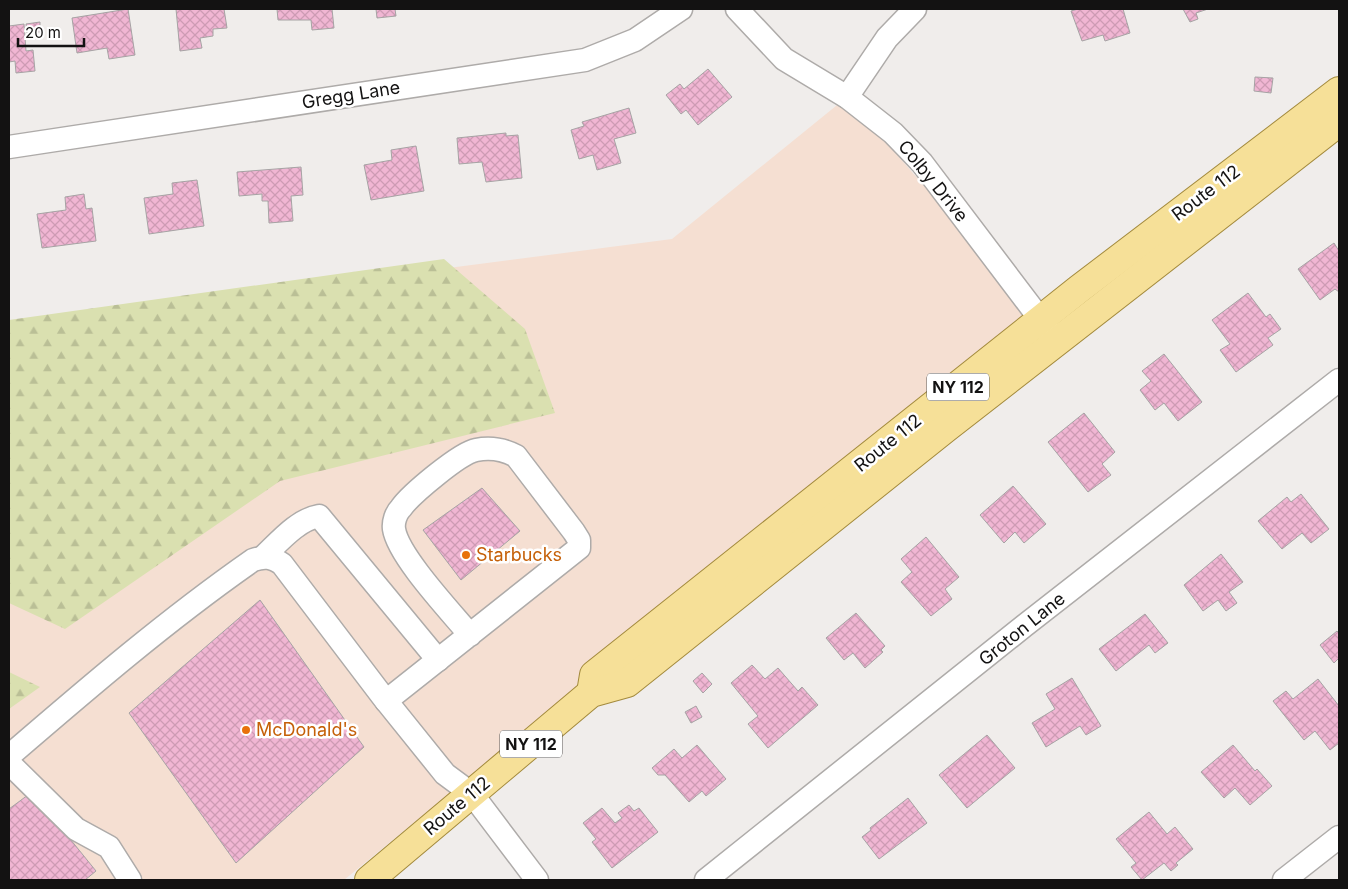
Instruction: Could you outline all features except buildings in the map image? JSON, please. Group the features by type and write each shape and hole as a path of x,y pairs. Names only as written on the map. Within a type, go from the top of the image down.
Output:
{"main road":[{"name":"Route 112","path":"1049,331 1079,289 1339,92"},
{"name":"Route 112","path":"369,880 591,693 594,675 1049,331 1339,122"}],"street":[{"name":"Gregg Lane","path":"9,147 585,60 635,40 681,9"},
{"name":"Colby Drive","path":"737,9 784,59 846,97 894,133 922,163 1049,331"},
{"path":"846,97 887,38 915,9"},
{"name":"Groton Lane","path":"706,880 1024,626 1339,380"},
{"path":"386,701 470,635 579,548 578,540 564,518 516,456 494,448 469,452 440,473 408,499 399,510 394,529 413,565 470,635"},
{"path":"9,756 88,687 181,613 253,560 263,556 299,525 319,516 438,660"},
{"path":"263,556 274,558 282,564 386,701 445,774 472,794 537,880"},
{"path":"9,763 76,829 109,847 130,880"},
{"path":"1284,880 1339,837"}],"shaded area":[{"path":"847,97 1041,321 594,675 344,880 9,880 9,325 672,239"}],"green space":[{"path":"444,259 525,329 555,413 280,481 65,629 9,603 9,320"},
{"path":"9,672 40,687 9,709"}],"place":[{"name":"Starbucks","path":"466,555"},
{"name":"McDonald's","path":"246,730"}]}
